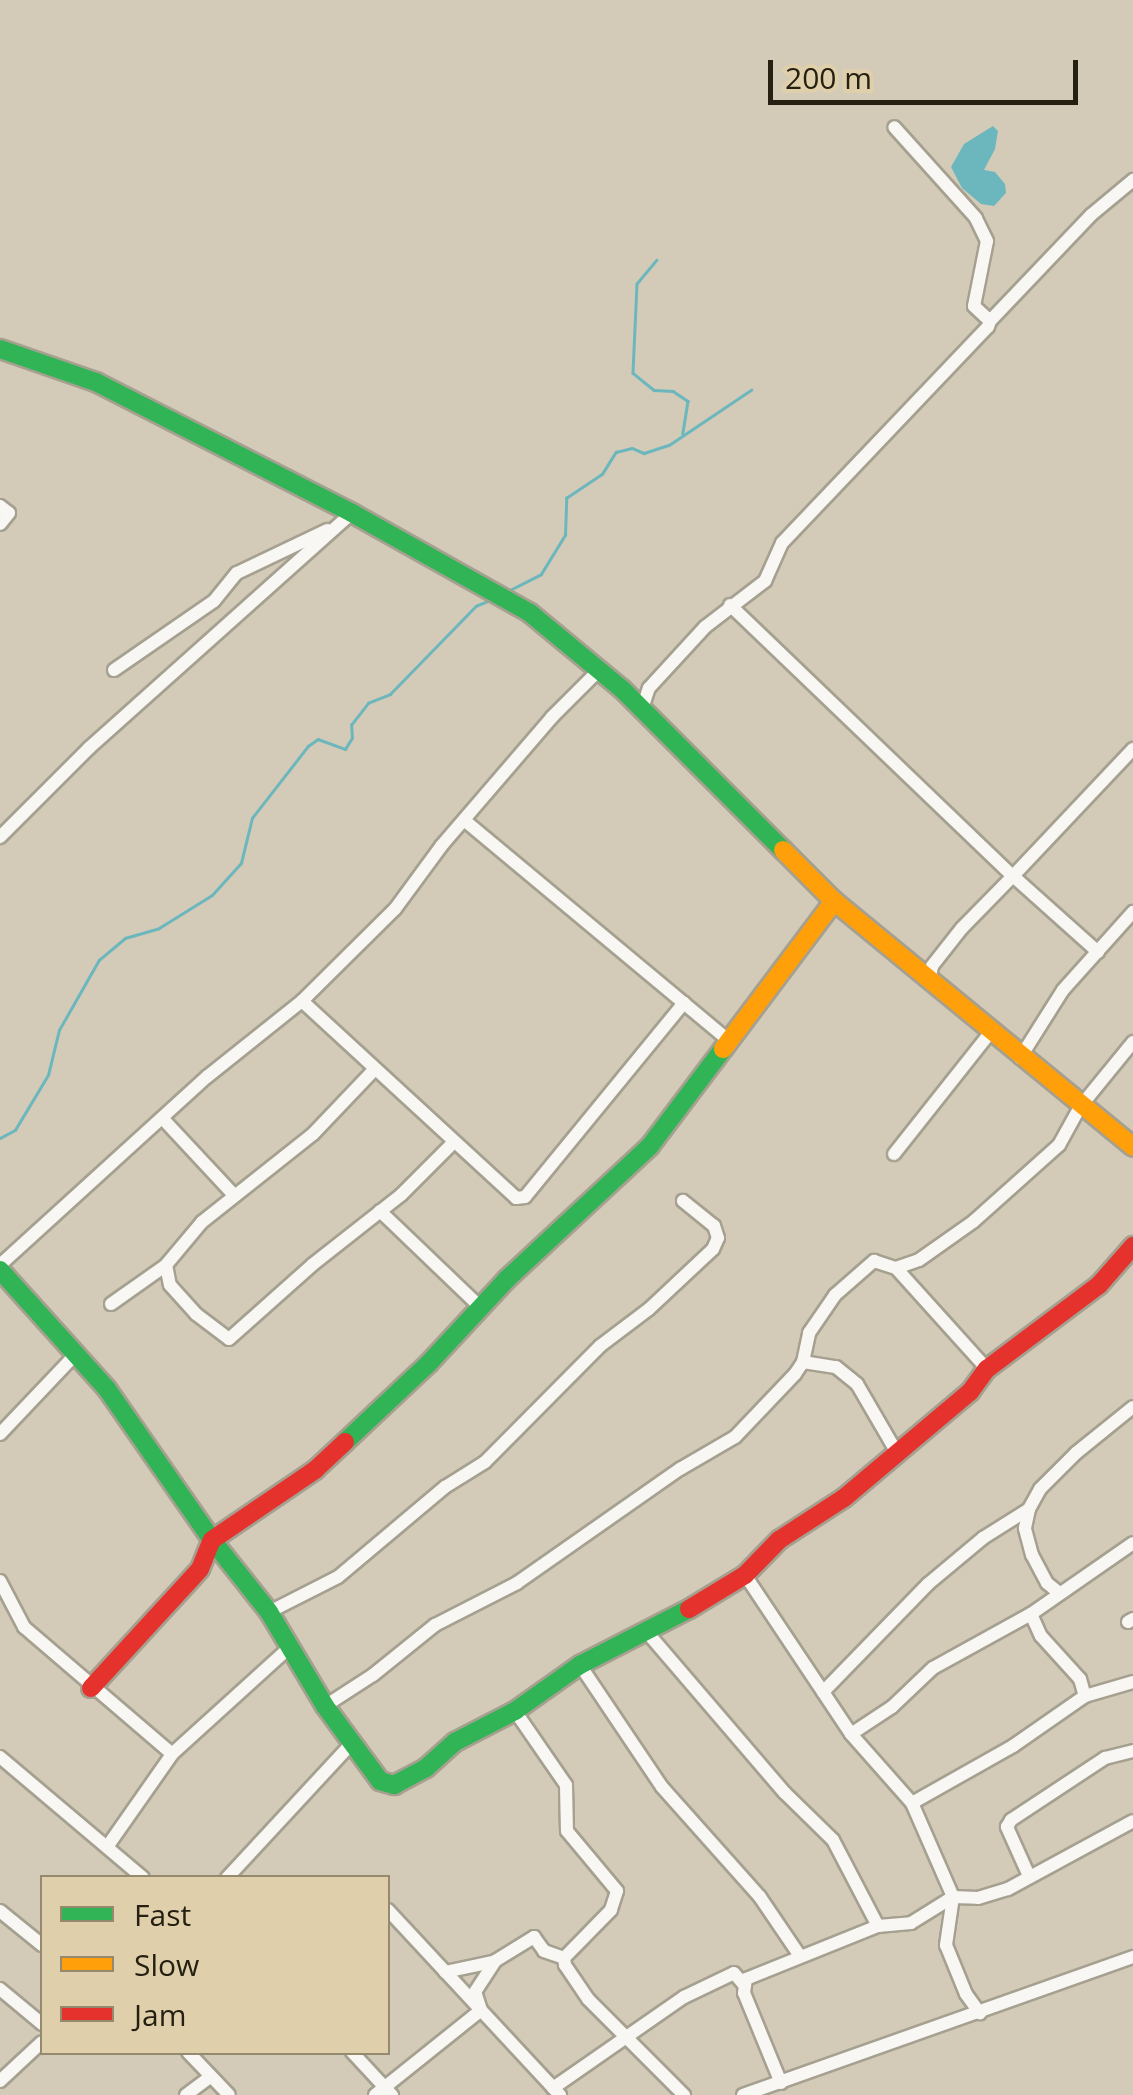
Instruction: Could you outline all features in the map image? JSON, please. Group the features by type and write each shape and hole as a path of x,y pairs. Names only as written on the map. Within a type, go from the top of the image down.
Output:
{"street":[{"path":"894,127 976,218 987,241 986,264 974,300 990,320"},
{"path":"642,709 649,688 730,605 765,581 782,543 988,327 990,320 1133,180"},
{"path":"0,349 96,382 346,519 494,590 622,688 834,901 1020,1058 1133,1147"},
{"path":"0,506 8,514 0,524"},
{"path":"114,670 214,601 237,573 346,519"},
{"path":"0,836 89,748 346,519"},
{"path":"730,605 1013,876 1098,952"},
{"path":"600,669 464,820 404,898 302,1001 208,1076 0,1267 74,1356 107,1389 212,1540 269,1612 325,1706 380,1781 394,1784 426,1768 456,1742 515,1711 580,1665 745,1575 778,1540 844,1498 970,1392 987,1369 1099,1285 1133,1246"},
{"path":"622,688 649,688"},
{"path":"929,982 932,966 962,928 1133,749"},
{"path":"464,820 729,1040"},
{"path":"91,1688 200,1569 212,1540 316,1470 650,1146 834,901"},
{"path":"1020,1058 1063,990 1133,912"},
{"path":"302,1001 508,1194 525,1197 684,1002"},
{"path":"894,1154 990,1033"},
{"path":"896,1268 918,1260 974,1222 1059,1145 1080,1107 1133,1042"},
{"path":"111,1304 166,1265 202,1222 313,1134 373,1071"},
{"path":"164,1120 233,1194"},
{"path":"166,1265 170,1286 196,1314 229,1339 380,1211 452,1144"},
{"path":"269,1612 338,1577 445,1488 485,1462 600,1346 649,1309 713,1248 718,1238 714,1226 683,1201"},
{"path":"380,1211 480,1308"},
{"path":"325,1706 373,1675 435,1626 517,1583 680,1469 735,1437 802,1362 809,1334 836,1295 874,1261 896,1268 987,1369"},
{"path":"0,1434 74,1356"},
{"path":"802,1362 836,1367 857,1384 896,1451"},
{"path":"1058,1592 1047,1583 1032,1555 1025,1528 1029,1508 1040,1489 1076,1454 1133,1407"},
{"path":"823,1692 928,1584 983,1538 1029,1508"},
{"path":"851,1734 892,1708 933,1668 1031,1614 1133,1542"},
{"path":"745,1575 851,1734 912,1803 953,1897 946,1945 966,1994 980,2013"},
{"path":"0,1581 24,1628 172,1754"},
{"path":"1031,1614 1041,1636 1080,1679 1086,1696"},
{"path":"646,1632 696,1684 785,1793 834,1840 878,1926"},
{"path":"106,1848 172,1754 290,1648"},
{"path":"580,1665 662,1787 752,1887 800,1956"},
{"path":"912,1803 1013,1746 1086,1696 1133,1682"},
{"path":"515,1711 566,1785 567,1831 617,1891 612,1910 564,1958"},
{"path":"230,1875 352,1743"},
{"path":"1029,1876 1007,1827 1010,1820 1105,1758 1132,1754"},
{"path":"0,1757 139,1875"},
{"path":"744,1986 746,1980 878,1926 911,1923 953,1897 978,1898 1029,1876 1133,1820"},
{"path":"0,1911 40,1943"},
{"path":"390,1912 556,2092 684,1997 734,1973 744,1986 781,2082"},
{"path":"445,1972 496,1961 534,1938 544,1952 564,1958 588,1999 684,2095"},
{"path":"743,2095 1133,1957"},
{"path":"481,2010 476,1992 496,1961"},
{"path":"0,1989 40,2022"},
{"path":"354,2055 383,2092 481,2010"},
{"path":"0,2082 40,2044"},
{"path":"191,2055 229,2095"},
{"path":"186,2095 210,2077"}],"water":[{"path":"993,126 998,131 995,149 984,170 995,172 1005,184 1006,193 994,206 981,204 962,188 951,167 964,144"}],"waterway":[{"path":"657,260 637,284 633,373 654,390 673,391 688,401 683,434"},
{"path":"506,592 541,574 565,535 566,498 602,474 616,452 632,448 644,453 669,445 751,390"},
{"path":"0,1138 15,1130 48,1075 59,1030 99,960 125,938 159,928 212,895 241,863 252,818 308,746 318,739 345,749 352,738 351,725 368,703 390,694 476,606 490,600"}],"traffic: fast":[{"path":"0,349 96,382 352,513 530,613 622,689 783,850"},
{"path":"345,1442 429,1363 507,1279 650,1146 723,1049"},
{"path":"0,1270 107,1389 212,1540 269,1612 325,1706 380,1781 394,1785 426,1768 455,1742 515,1711 580,1665 689,1609"}],"traffic: slow":[{"path":"783,850 834,901 1133,1147"},
{"path":"723,1049 834,901"}],"traffic: jam":[{"path":"689,1609 745,1575 779,1540 844,1498 970,1392 987,1369 1099,1285 1133,1246"},
{"path":"91,1688 200,1569 212,1540 315,1470 345,1442"}]}
